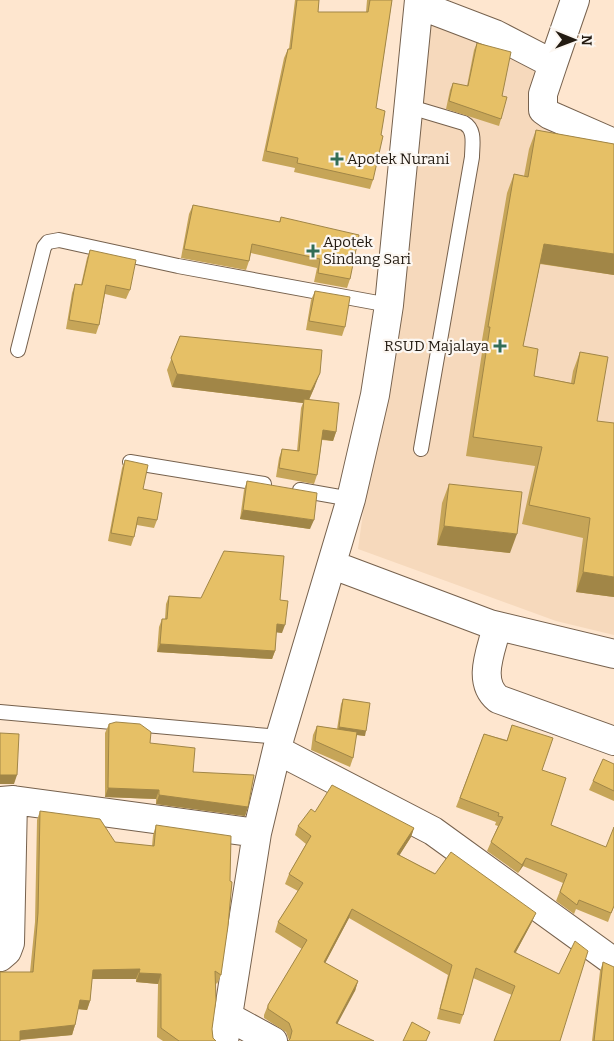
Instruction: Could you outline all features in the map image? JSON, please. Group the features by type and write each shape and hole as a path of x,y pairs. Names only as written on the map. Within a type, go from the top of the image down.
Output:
{"street":[{"path":"575,0 543,94 543,110 550,116 614,143"},
{"path":"273,1041 226,1028 257,833 279,744 351,499 375,395 389,305 407,106 419,2 495,34 553,64"},
{"path":"333,565 497,626 614,654"},
{"path":"497,626 486,675 490,693 498,699 614,741"},
{"path":"279,744 433,831 614,962"},
{"path":"0,957 7,950 10,942 6,801 257,833"}],"lane":[{"path":"407,106 464,122 470,126 472,135 472,157 421,449"},
{"path":"18,350 44,247 48,242 59,240 178,266 389,305"},
{"path":"127,461 351,499"},
{"path":"0,712 279,744"}],"shaded area":[{"name":"RSUD Majalaya","path":"432,18 537,65 530,105 614,142 614,635 556,621 358,549"}],"building":[{"path":"297,0 319,0 318,12 368,12 370,0 392,0 376,108 385,111 381,135 383,136 373,180 297,163 298,158 266,151 288,49 291,49"},
{"path":"477,43 511,52 502,96 507,97 501,119 449,101 453,83 468,86"},
{"path":"536,130 614,144 614,254 544,244 523,346 538,349 534,376 574,384 580,352 608,357 597,421 614,423 614,577 583,572 590,518 529,505 542,447 473,437 490,327 488,327 514,174 528,177"},
{"path":"193,205 280,222 281,217 359,235 350,279 318,273 320,259 252,244 249,261 184,249"},
{"path":"90,250 136,260 130,290 106,285 99,325 69,320 75,284 82,285"},
{"path":"315,291 350,297 345,327 309,321"},
{"path":"180,336 322,350 320,373 311,391 177,374 171,358"},
{"path":"304,399 339,403 336,432 323,430 317,475 279,468 282,449 299,451"},
{"path":"125,460 148,465 143,489 162,493 157,520 138,517 134,537 111,533"},
{"path":"247,481 317,493 314,520 243,510"},
{"path":"449,484 522,492 517,534 444,526"},
{"path":"224,551 284,556 280,600 288,601 285,625 277,624 275,651 160,644 162,619 167,619 169,596 201,598"},
{"path":"343,699 370,703 366,731 339,727"},
{"path":"116,722 140,724 151,732 150,743 195,748 193,772 254,775 248,807 159,795 159,790 108,788 109,724"},
{"path":"512,725 553,738 542,770 566,778 551,825 606,847 614,827 614,906 611,913 579,900 577,905 560,892 567,874 526,858 522,865 491,842 503,817 498,816 499,813 460,798 484,734 507,741"},
{"path":"317,726 357,732 353,758 315,741"},
{"path":"0,733 19,734 17,775 0,775"},
{"path":"603,759 614,764 614,791 593,781"},
{"path":"332,785 414,828 397,854 435,874 451,852 536,913 514,952 559,974 575,941 588,951 560,1041 494,1041 515,986 476,968 463,1015 440,1009 452,965 352,909 324,962 358,981 336,1023 374,1041 288,1041 292,1031 289,1023 268,1009 268,1005 307,940 278,922 303,883 289,874 311,836 298,826 311,809 315,812"},
{"path":"40,811 100,819 115,842 154,846 156,825 231,836 230,881 232,882 228,926 221,975 215,971 216,1000 212,1029 213,1038 216,1041 179,1041 161,1028 161,974 139,973 140,969 93,970 90,1001 80,1000 75,1025 20,1031 20,1041 0,1041 0,972 33,972 38,913"},
{"path":"603,962 614,967 614,1041 594,1041"},
{"path":"412,1022 430,1032 426,1041 403,1041"}],"place":[{"name":"Apotek Nurani","path":"337,159"},
{"name":"Apotek Sindang Sari","path":"313,251"},
{"name":"RSUD Majalaya","path":"500,346"}]}
